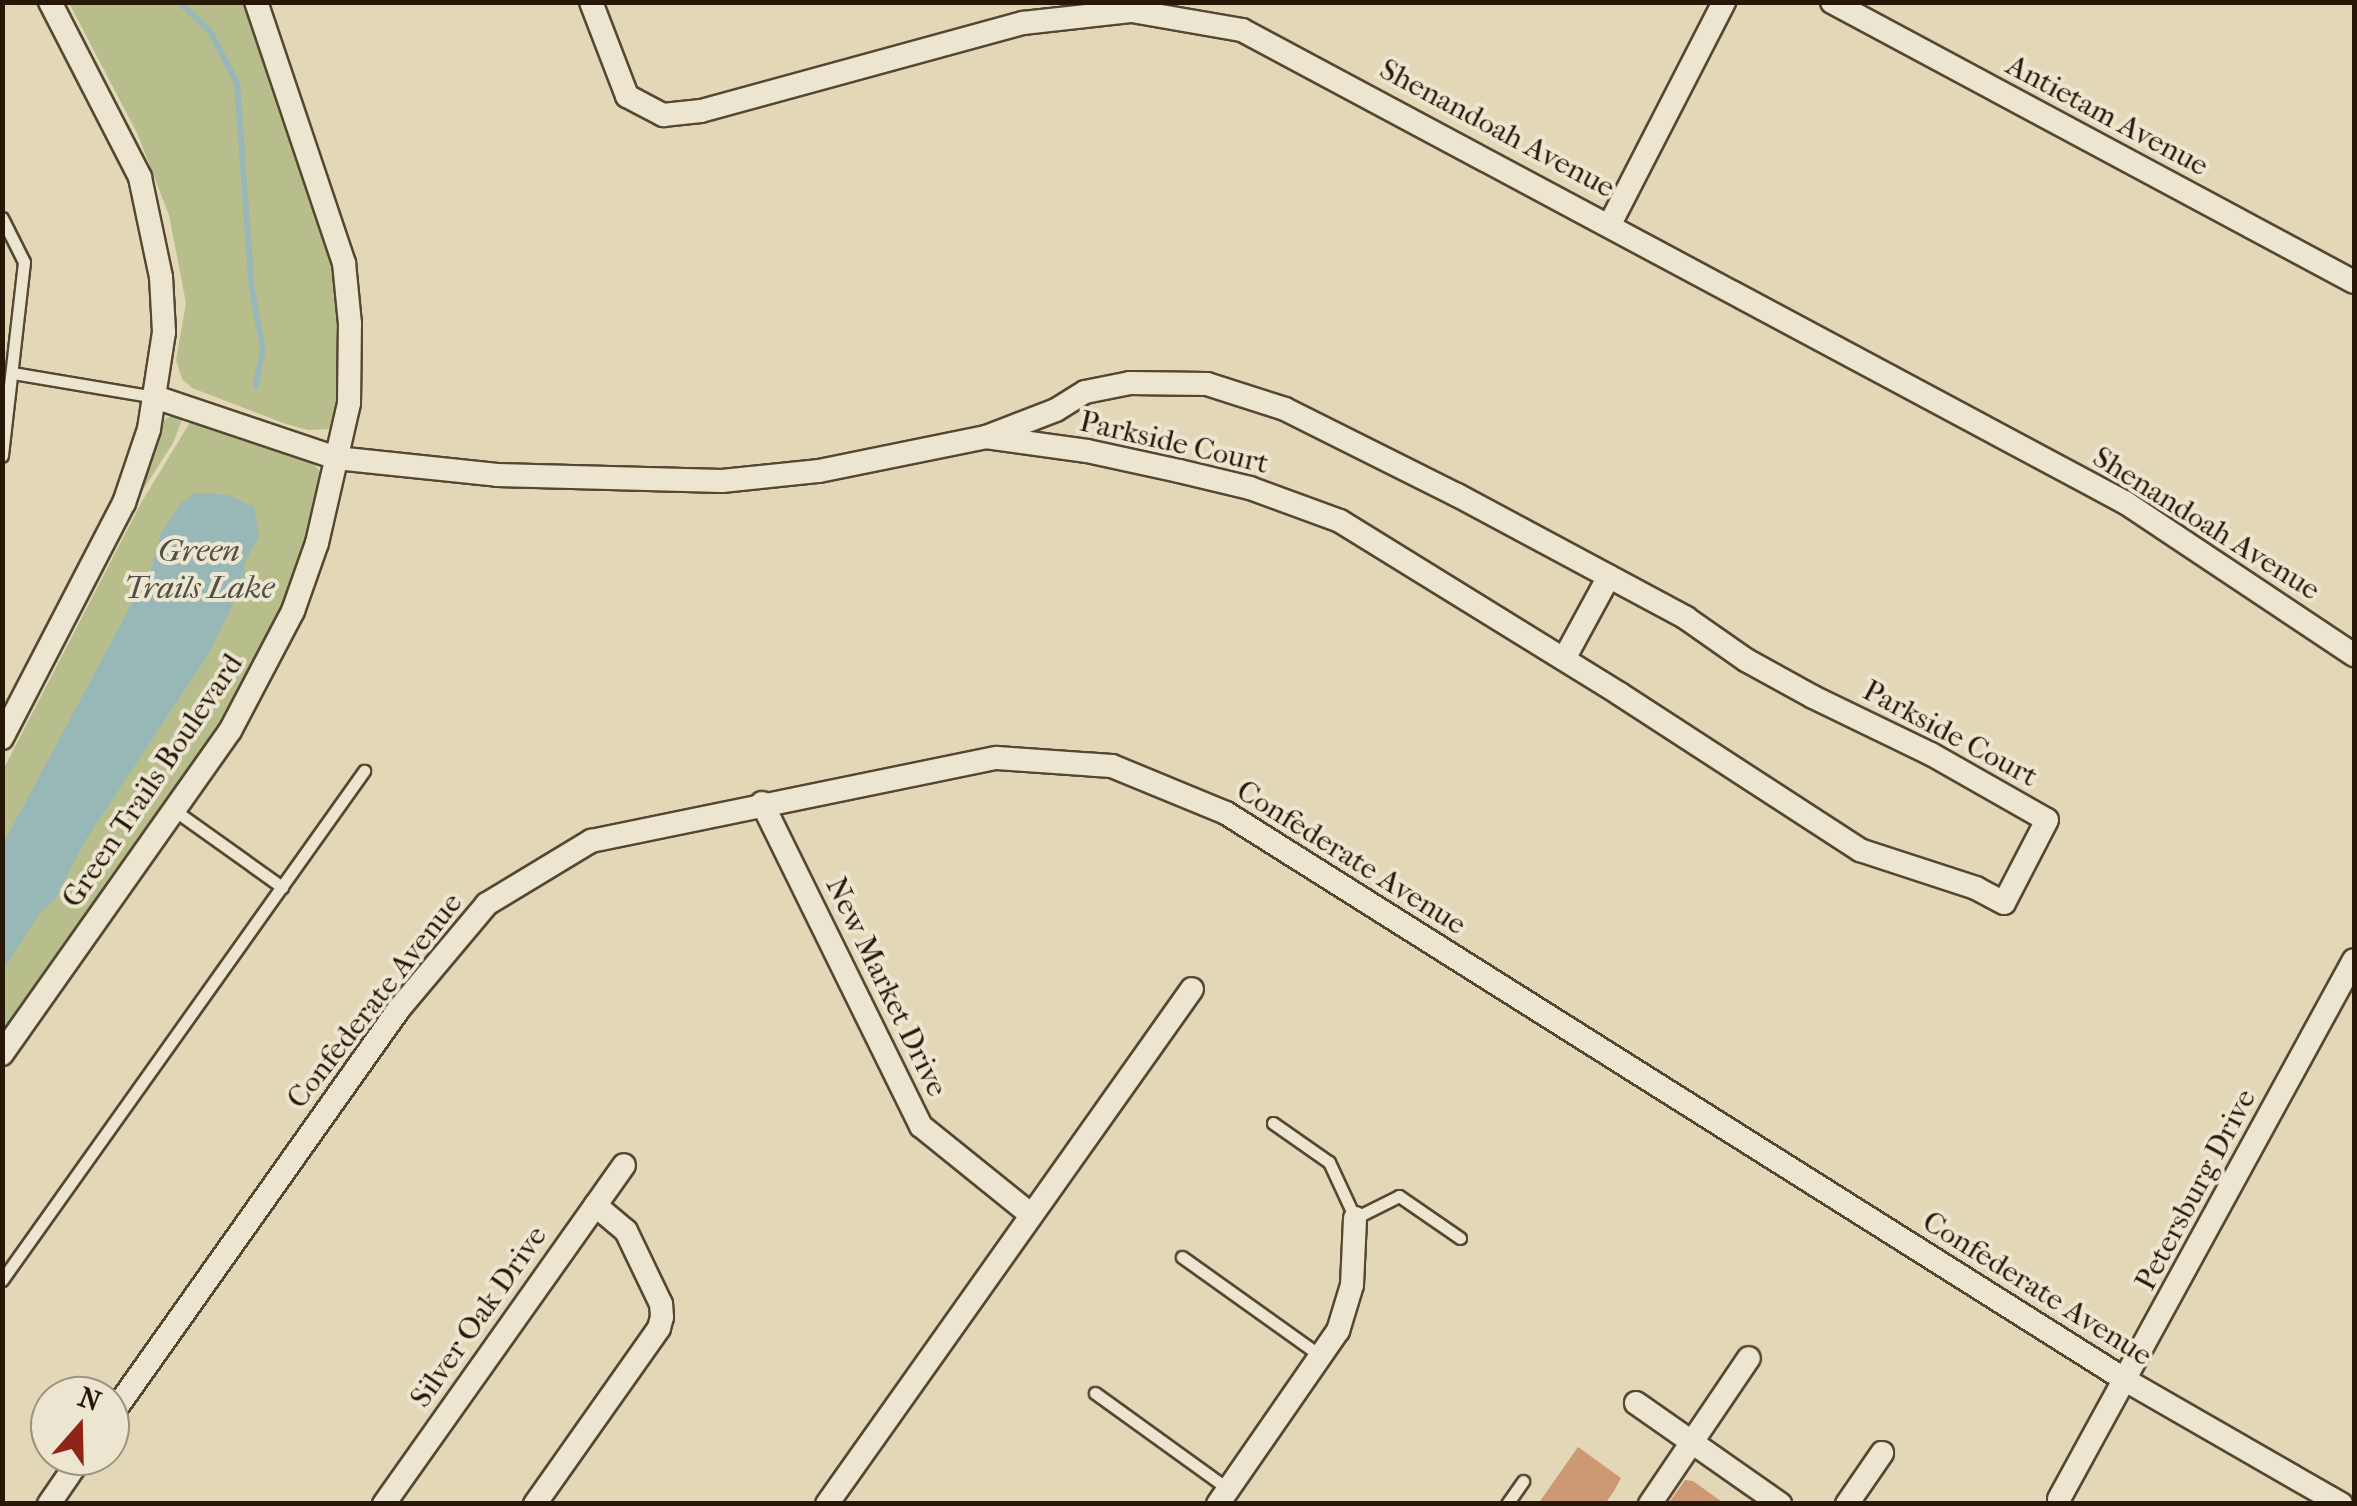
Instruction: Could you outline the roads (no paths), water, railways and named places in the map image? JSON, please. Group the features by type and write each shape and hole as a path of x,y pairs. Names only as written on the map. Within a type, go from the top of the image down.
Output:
{"street":[{"path":"2,738 124,502 143,452 156,397 164,332 151,218 140,178 50,2"},
{"name":"Green Trails Boulevard","path":"2,1054 230,731 286,626 317,543 348,403 350,324 344,263 256,2"},
{"name":"Shenandoah Avenue","path":"591,2 627,96 663,115 701,111 1023,23 1132,11 1242,30 2126,502 2354,655"},
{"path":"1610,224 1724,2"},
{"name":"Antietam Avenue","path":"1832,2 2354,282"},
{"name":"Parkside Court","path":"156,397 336,458 497,475 722,482 819,471 986,437 1056,410 1084,392 1130,382 1207,384 1285,408 1609,576 1813,698 1932,754 2048,820 2004,904 1976,888 1860,850 1372,538 1299,504 1250,488 1143,463 986,437"},
{"path":"1564,658 1609,576"},
{"name":"Confederate Avenue","path":"130,1389 398,1010 487,904 591,841 997,758 1112,766 1226,813 2127,1381 2341,1504"},
{"name":"New Market Drive","path":"762,803 920,1126 1030,1214"},
{"name":"Petersburg Drive","path":"2059,1499 2354,960"},
{"path":"827,1504 1192,989"},
{"name":"Silver Oak Drive","path":"384,1504 624,1165"},
{"path":"535,1504 659,1328 662,1317 661,1304 626,1232 595,1206"},
{"path":"1223,1496 1338,1331 1352,1285 1355,1218"},
{"path":"1650,1504 1749,1358"},
{"path":"1636,1402 1780,1504"},
{"path":"1847,1504 1882,1453"},
{"path":"48,1504 68,1476"}],"lane":[{"path":"2,218 24,262 2,456"},
{"path":"13,373 156,397"},
{"path":"2,1280 364,771"},
{"path":"174,810 282,886"},
{"path":"1273,1123 1329,1162 1355,1218 1399,1196 1460,1238"},
{"path":"1182,1257 1321,1356"},
{"path":"1095,1393 1223,1496"},
{"path":"1507,1504 1524,1481"}],"water":[{"name":"Green Trails Lake","path":"196,493 229,495 254,507 259,537 245,562 244,581 210,652 85,841 56,898 40,913 3,970 3,844 152,566 161,533 181,503"}],"waterway":[{"path":"179,2 210,31 237,83 252,290 263,349 256,386"}]}
